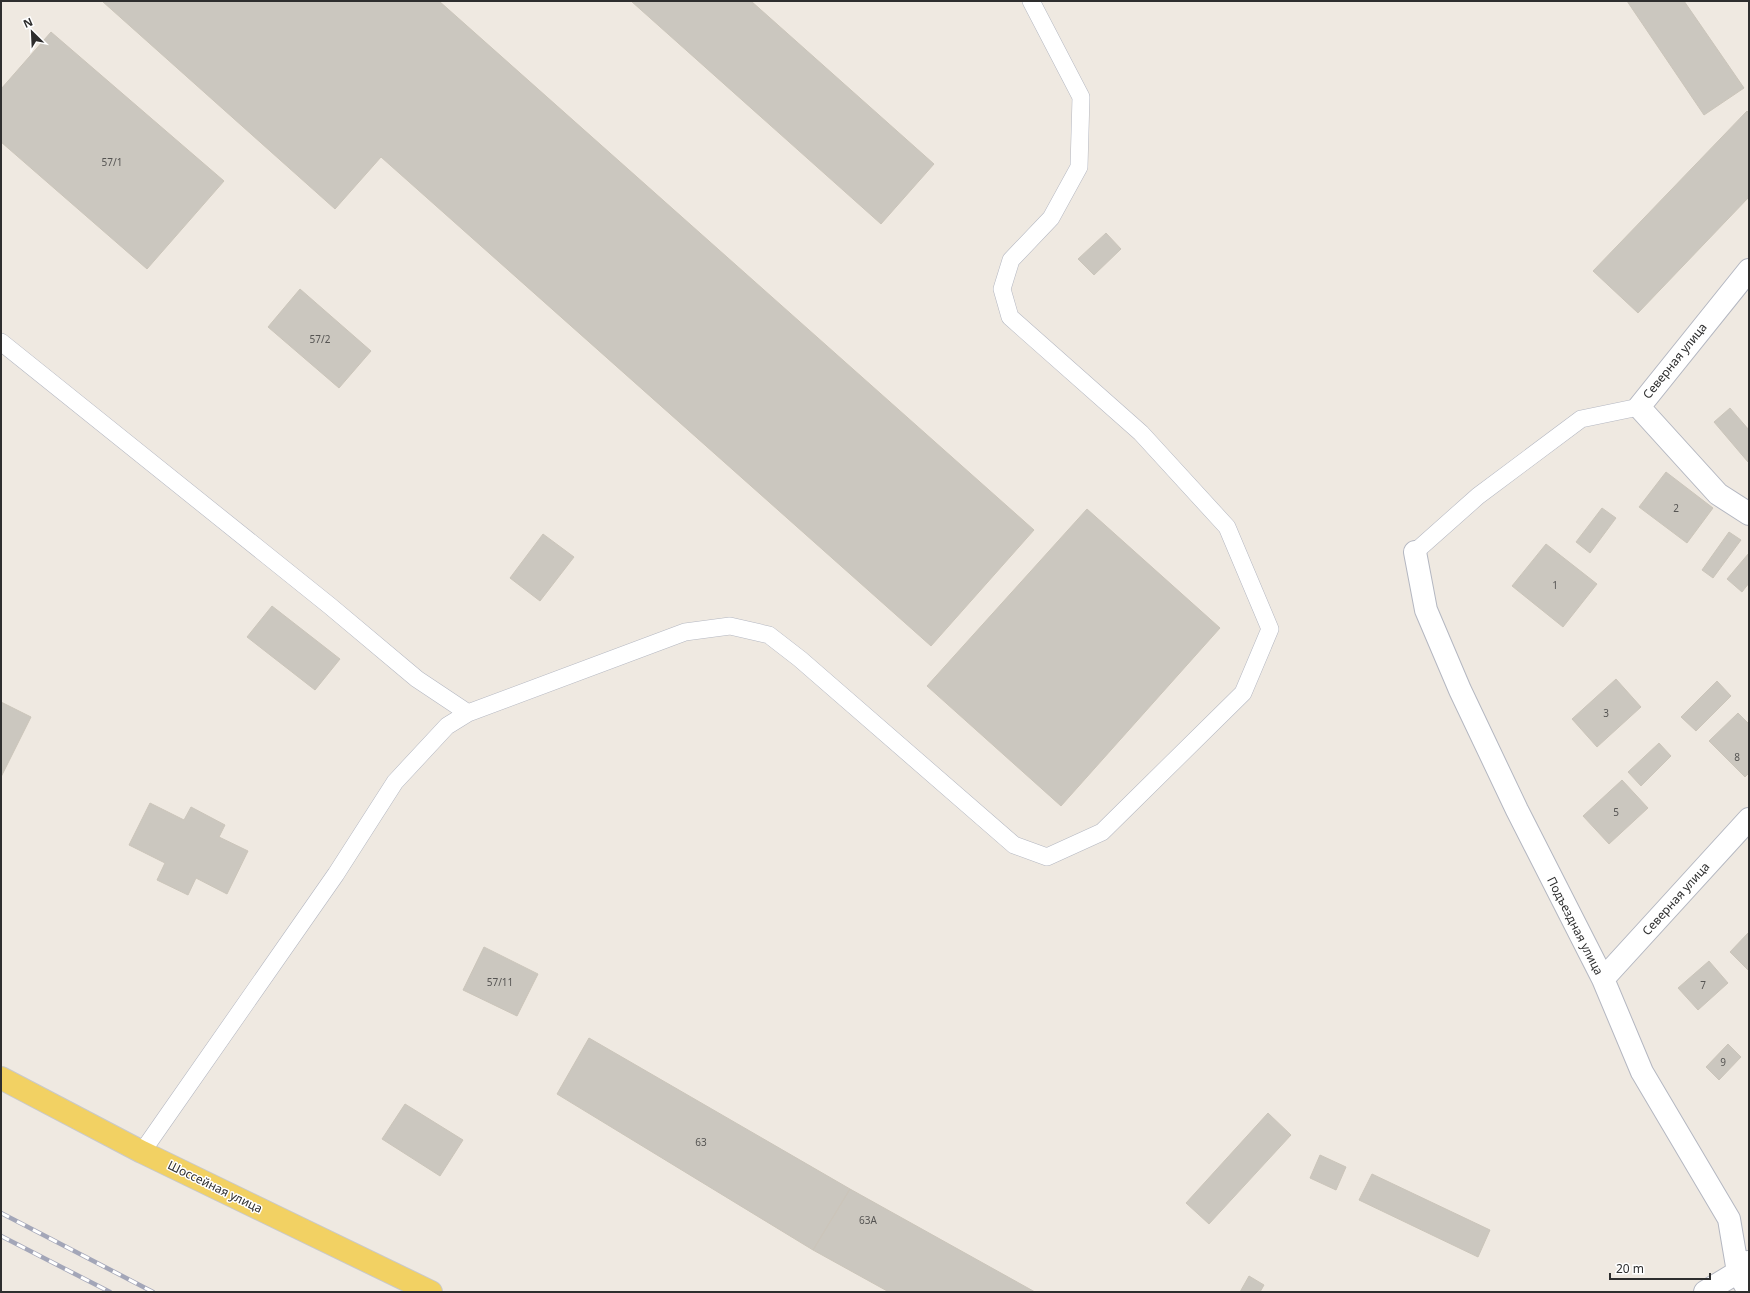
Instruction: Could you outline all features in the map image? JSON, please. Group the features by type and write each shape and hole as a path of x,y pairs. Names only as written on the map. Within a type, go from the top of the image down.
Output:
{"main road":[{"name":"Шоссейная улица","path":"1,1078 142,1152 431,1292"}],"street":[{"name":"Северная улица","path":"1749,270 1639,407 1718,494 1749,514"},
{"name":"Подъездная улица","path":"1415,552 1426,610 1460,690 1517,810 1603,979 1642,1072 1729,1219 1744,1267 1749,1292"},
{"name":"Северная улица","path":"1603,979 1749,819"},
{"path":"1705,1292 1744,1267"}],"lane":[{"path":"142,1152 336,874 395,782 447,726 468,713 685,632 730,626 769,635 800,659 1014,845 1047,856 1102,832 1243,693 1270,629 1227,528 1141,433 1010,317 1002,289 1011,260 1051,218 1079,167 1081,97 1031,1"},
{"path":"1,342 330,606 417,678 468,713"},
{"path":"1415,552 1478,496 1581,419 1639,407"}],"building":[{"path":"102,1 439,1 1034,530 931,646 381,157 335,209"},
{"path":"631,1 751,1 934,164 881,224"},
{"path":"1627,1 1684,1 1744,88 1704,115"},
{"path":"51,32 224,181 147,269 1,142 1,89"},
{"path":"1747,111 1749,113 1749,197 1638,313 1593,271"},
{"path":"1106,233 1121,249 1094,275 1078,259"},
{"path":"300,289 371,351 339,388 268,327"},
{"path":"1730,408 1749,430 1748,462 1714,422"},
{"path":"1666,472 1713,508 1687,543 1639,507"},
{"path":"1602,508 1616,518 1590,553 1576,542"},
{"path":"1087,509 1220,628 1061,806 927,686"},
{"path":"1729,532 1741,540 1713,578 1702,570"},
{"path":"543,534 574,557 540,601 510,578"},
{"path":"1546,544 1597,584 1563,627 1512,586"},
{"path":"1749,553 1749,583 1742,592 1727,579"},
{"path":"272,606 340,659 315,690 247,637"},
{"path":"1616,679 1641,707 1597,747 1572,719"},
{"path":"1717,681 1731,696 1696,731 1681,717"},
{"path":"1,702 31,717 1,777"},
{"path":"1738,713 1749,724 1749,773 1745,777 1709,741"},
{"path":"1659,743 1671,756 1641,786 1628,772"},
{"path":"1622,780 1648,808 1609,844 1583,816"},
{"path":"150,803 184,820 191,807 225,825 219,837 248,851 227,894 196,878 188,895 157,880 165,863 129,845"},
{"path":"1749,932 1749,971 1730,952"},
{"path":"484,947 538,974 517,1016 463,990"},
{"path":"1709,961 1728,983 1698,1010 1678,988"},
{"path":"589,1038 850,1189 813,1250 557,1094"},
{"path":"1728,1044 1741,1057 1719,1080 1706,1067"},
{"path":"405,1104 463,1140 440,1176 382,1139"},
{"path":"1268,1113 1291,1135 1209,1224 1186,1203"},
{"path":"1320,1155 1346,1167 1336,1190 1310,1178"},
{"path":"1372,1174 1490,1230 1478,1257 1359,1200"},
{"path":"850,1189 1035,1292 889,1292 813,1250"},
{"path":"1249,1276 1264,1285 1260,1292 1240,1292"}],"railway":[{"path":"1,1213 153,1292"},
{"path":"1,1236 110,1292"}]}
